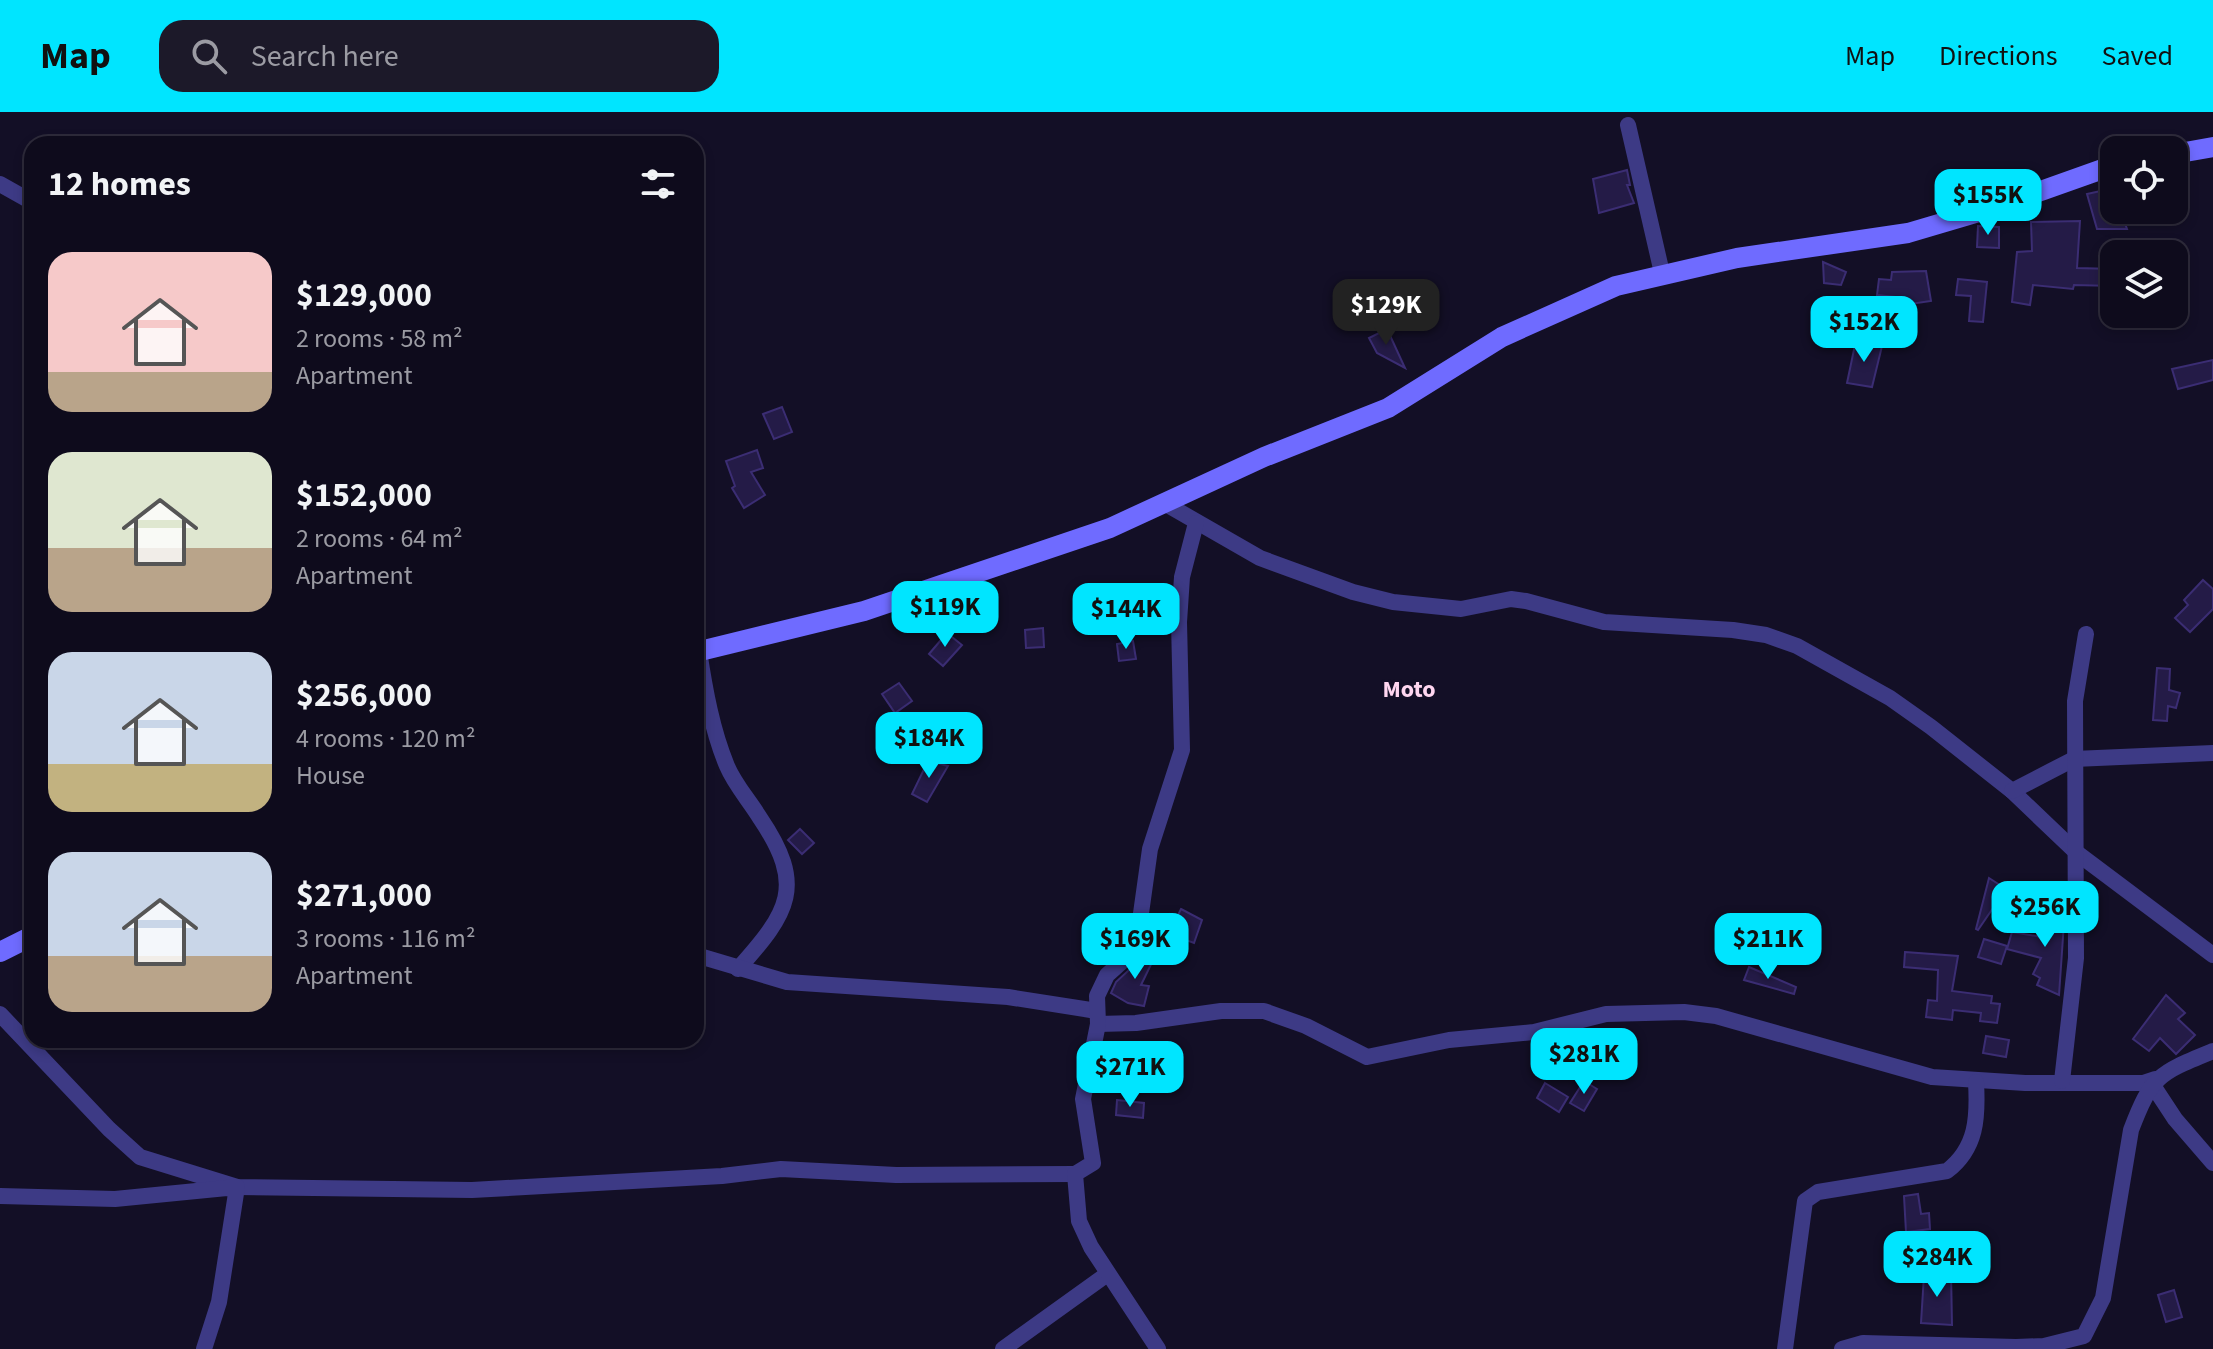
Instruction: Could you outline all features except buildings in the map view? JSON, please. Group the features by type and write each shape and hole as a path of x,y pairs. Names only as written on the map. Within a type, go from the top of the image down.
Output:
{"street":[{"path":"1628,125 1662,273"},
{"path":"2188,151 2213,147"},
{"path":"704,651 864,611 1061,547 1166,504 1264,457 1388,408 1502,337 1616,286 1662,273 1784,250 1908,233 1996,207 2100,170"},
{"path":"0,184 24,198"},
{"path":"1166,504 1260,558 1317,580 1393,602 1461,609 1511,599 1622,624 1733,630 1766,635 1797,646 1890,698 2012,791 2077,853 2213,955"},
{"path":"0,1196 115,1199 237,1187 472,1190 722,1176 781,1169 896,1175 1075,1174 1093,1163 1083,1099 1100,982 1136,949 1150,849 1182,750 1179,622 1182,577 1196,523"},
{"path":"2062,1081 2073,998 2077,853 2075,701 2086,634"},
{"path":"704,686 727,765 779,849 788,873 784,904 776,922 738,969"},
{"path":"2012,791 2074,759 2213,753"},
{"path":"0,952 24,940"},
{"path":"704,958 787,982 1008,997 1136,1023 1221,1011 1264,1011 1306,1026 1367,1057 1449,1040 1534,1032 1606,1014 1684,1012 1716,1016 1932,1077 1976,1082 2143,1083 2154,1081 2213,1051"},
{"path":"0,1014 24,1039"},
{"path":"33,1048 140,1157 237,1187"},
{"path":"2154,1081 2175,1119 2213,1163"},
{"path":"1842,1349 1863,1343 2044,1346 2082,1342 2103,1298 2131,1130 2154,1081"},
{"path":"1785,1349 1805,1201 1818,1192 1947,1171 1960,1161 1972,1139 1978,1117 1976,1082"},
{"path":"1075,1174 1079,1221 1106,1275 1158,1349"},
{"path":"204,1349 219,1302 237,1187"},
{"path":"1003,1349 1106,1275"}],"district":[{"name":"Moto","path":"1409,689"}]}
